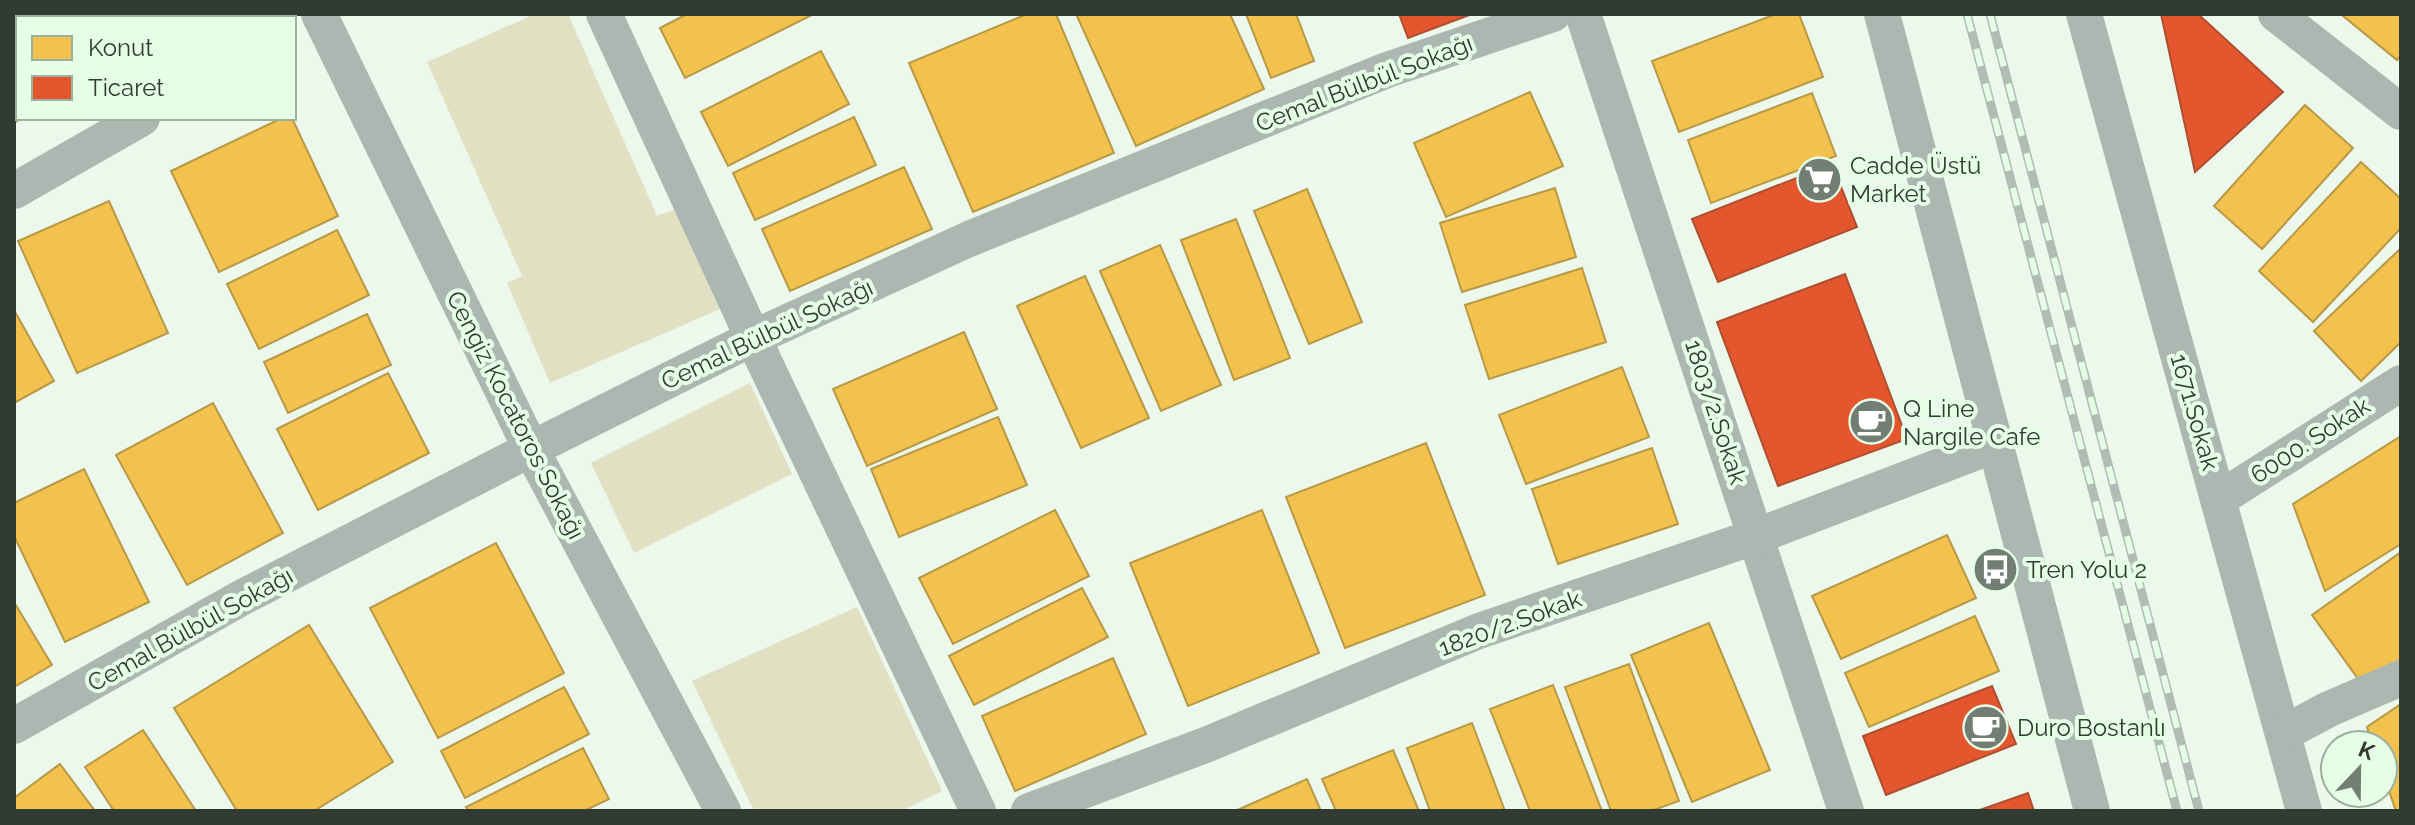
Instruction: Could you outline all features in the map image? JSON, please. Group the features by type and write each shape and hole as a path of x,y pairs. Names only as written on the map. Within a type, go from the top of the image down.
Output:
{"street":[{"path":"604,14 753,338 978,811"},
{"name":"Cemal Bülbül Sokağı","path":"14,726 241,598 753,338 969,239 1387,70 1553,14"},
{"name":"1803/2.Sokak","path":"1583,14 1846,811"},
{"path":"1882,14 2092,811"},
{"name":"1671.Sokak","path":"2084,14 2304,811"},
{"path":"2276,14 2401,112"},
{"name":"Cengiz Kocatoros Sokağı","path":"315,19 531,449 723,811"},
{"path":"14,191 138,120"},
{"name":"6000. Sokak","path":"2219,499 2401,383"},
{"name":"1820/2.Sokak","path":"1029,811 1208,744 1479,631 1757,536 1995,445"},
{"path":"2284,733 2329,709 2401,678"}],"green space":[{"path":"535,14 568,14 657,216 675,209 720,309 550,383 507,283 522,276 427,62"},
{"path":"750,383 792,474 634,553 591,463"},
{"path":"857,607 942,791 901,811 754,811 692,681"}],"building: Konut":[{"path":"14,14 46,14 48,16 16,16 16,120 19,120 14,123"},
{"path":"73,14 224,15 222,16"},
{"path":"687,14 810,16 685,78 660,28"},
{"path":"1027,14 1056,14 1114,153 973,212 909,63"},
{"path":"1076,14 1230,14 1264,89 1136,146"},
{"path":"1246,14 1296,14 1314,61 1271,78"},
{"path":"1776,14 1799,14 1823,77 1679,132 1652,61"},
{"path":"2344,14 2401,14 2401,55 2397,60"},
{"path":"821,51 849,104 728,166 701,112"},
{"path":"1530,92 1563,166 1446,217 1414,143"},
{"path":"1812,93 1836,156 1711,203 1688,140"},
{"path":"2305,105 2353,148 2262,249 2214,206"},
{"path":"854,117 876,165 755,220 733,173"},
{"path":"278,120 293,120 338,216 219,272 171,171"},
{"path":"2361,162 2401,199 2401,228 2313,322 2259,271"},
{"path":"904,167 932,229 790,291 762,229"},
{"path":"1555,188 1576,257 1462,292 1440,223"},
{"path":"1307,189 1362,322 1309,344 1254,211"},
{"path":"109,201 168,333 77,373 18,241"},
{"path":"1236,219 1290,358 1234,380 1181,240"},
{"path":"337,230 369,295 259,349 227,284"},
{"path":"1160,245 1221,385 1161,411 1100,271"},
{"path":"2401,248 2401,342 2361,381 2314,331"},
{"path":"1582,268 1606,342 1489,379 1465,305"},
{"path":"1085,276 1149,418 1081,448 1017,306"},
{"path":"14,310 54,381 14,403"},
{"path":"367,314 391,365 288,413 264,362"},
{"path":"964,332 997,409 867,466 833,389"},
{"path":"1622,367 1649,437 1526,484 1499,415"},
{"path":"388,373 429,453 318,510 277,429"},
{"path":"213,403 283,533 187,585 116,455"},
{"path":"998,417 1027,485 899,537 871,469"},
{"path":"2401,436 2401,544 2325,591 2293,504"},
{"path":"1426,443 1485,595 1345,648 1286,497"},
{"path":"1652,448 1678,524 1558,564 1532,489"},
{"path":"84,469 149,602 65,642 14,536 14,503"},
{"path":"1055,510 1089,576 953,644 919,578"},
{"path":"1262,510 1319,653 1188,706 1130,563"},
{"path":"1947,535 1976,598 1841,659 1812,596"},
{"path":"496,543 564,673 438,738 370,608"},
{"path":"2401,552 2401,660 2364,687 2312,615"},
{"path":"1082,588 1108,637 974,705 949,656"},
{"path":"14,602 52,665 14,687"},
{"path":"1975,616 1999,671 1869,727 1845,673"},
{"path":"1709,623 1770,770 1692,802 1631,655"},
{"path":"309,625 393,762 314,811 237,811 174,708"},
{"path":"1113,658 1146,734 1015,791 982,716"},
{"path":"1629,664 1679,801 1651,811 1611,811 1565,687"},
{"path":"1553,685 1602,811 1530,811 1490,709"},
{"path":"564,687 589,734 465,798 441,751"},
{"path":"2401,704 2401,811 2395,809 2399,809 2399,729 2367,727"},
{"path":"1472,723 1505,811 1430,811 1407,748"},
{"path":"143,730 196,811 114,811 85,767"},
{"path":"583,748 609,799 584,811 469,811 466,807"},
{"path":"1393,750 1419,811 1336,811 1322,779"},
{"path":"60,764 95,811 14,811 14,798"},
{"path":"1307,779 1321,811 1235,811"}],"building: Ticaret":[{"path":"1399,14 1472,14 1408,38"},
{"path":"2161,14 2198,14 2283,92 2195,172"},
{"path":"1832,164 1857,227 1718,282 1692,219"},
{"path":"1845,274 1907,439 1778,486 1717,322"},
{"path":"1992,686 2016,744 1886,795 1863,736"},
{"path":"2028,793 2034,811 1977,811"}],"railway":[{"path":"1967,14 2177,811"},
{"path":"1990,14 2199,811"}],"place":[{"name":"Cadde Üstü Market","path":"1819,179"},
{"name":"Q Line Nargile Cafe","path":"1872,422"},
{"name":"Tren Yolu 2","path":"1995,569"},
{"name":"Duro Bostanlı","path":"1986,727"}]}
